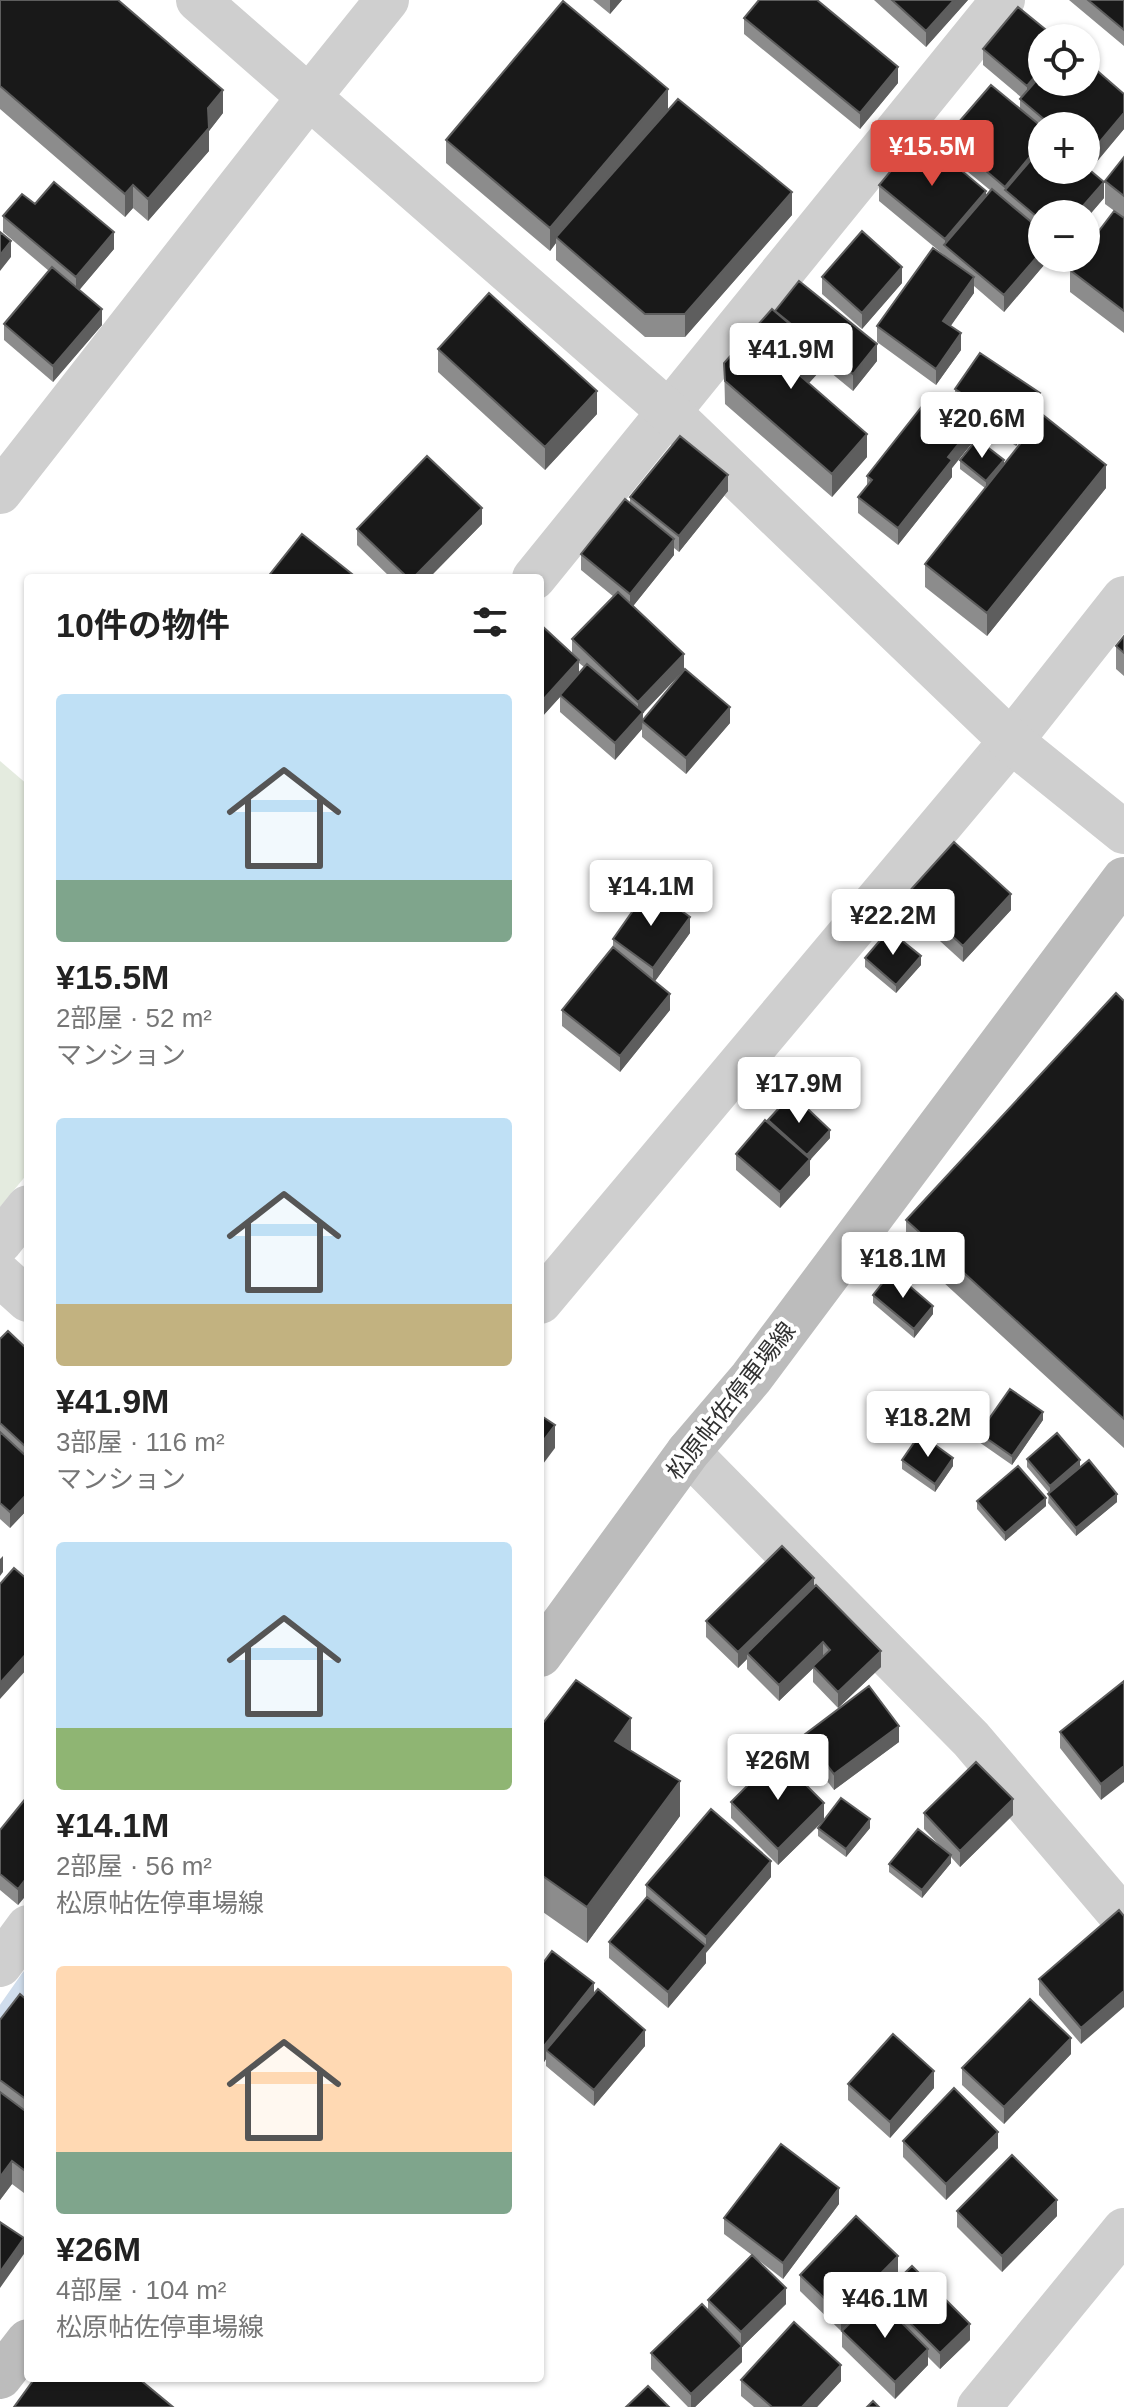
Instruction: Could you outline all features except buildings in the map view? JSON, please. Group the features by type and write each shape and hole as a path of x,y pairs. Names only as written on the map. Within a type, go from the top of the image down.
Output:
{"main road":[{"name":"松原帖佐停車場線","path":"544,1650 688,1452 751,1378 1124,879"},
{"path":"0,2377 24,2346"}],"street":[{"path":"198,0 668,411 1011,741 1124,832"},
{"path":"0,492 387,0"},
{"path":"537,574 1003,0"},
{"path":"544,1297 1011,741 1124,598"},
{"path":"0,1242 24,1212"},
{"path":"0,1275 24,1296"},
{"path":"688,1452 971,1739 1124,1919"},
{"path":"0,1965 24,1932"},
{"path":"979,2407 1124,2230"}],"shaded area":[{"path":"0,761 24,782 24,1178 0,1207"}],"waterway":[{"path":"0,2017 24,1983"}]}
